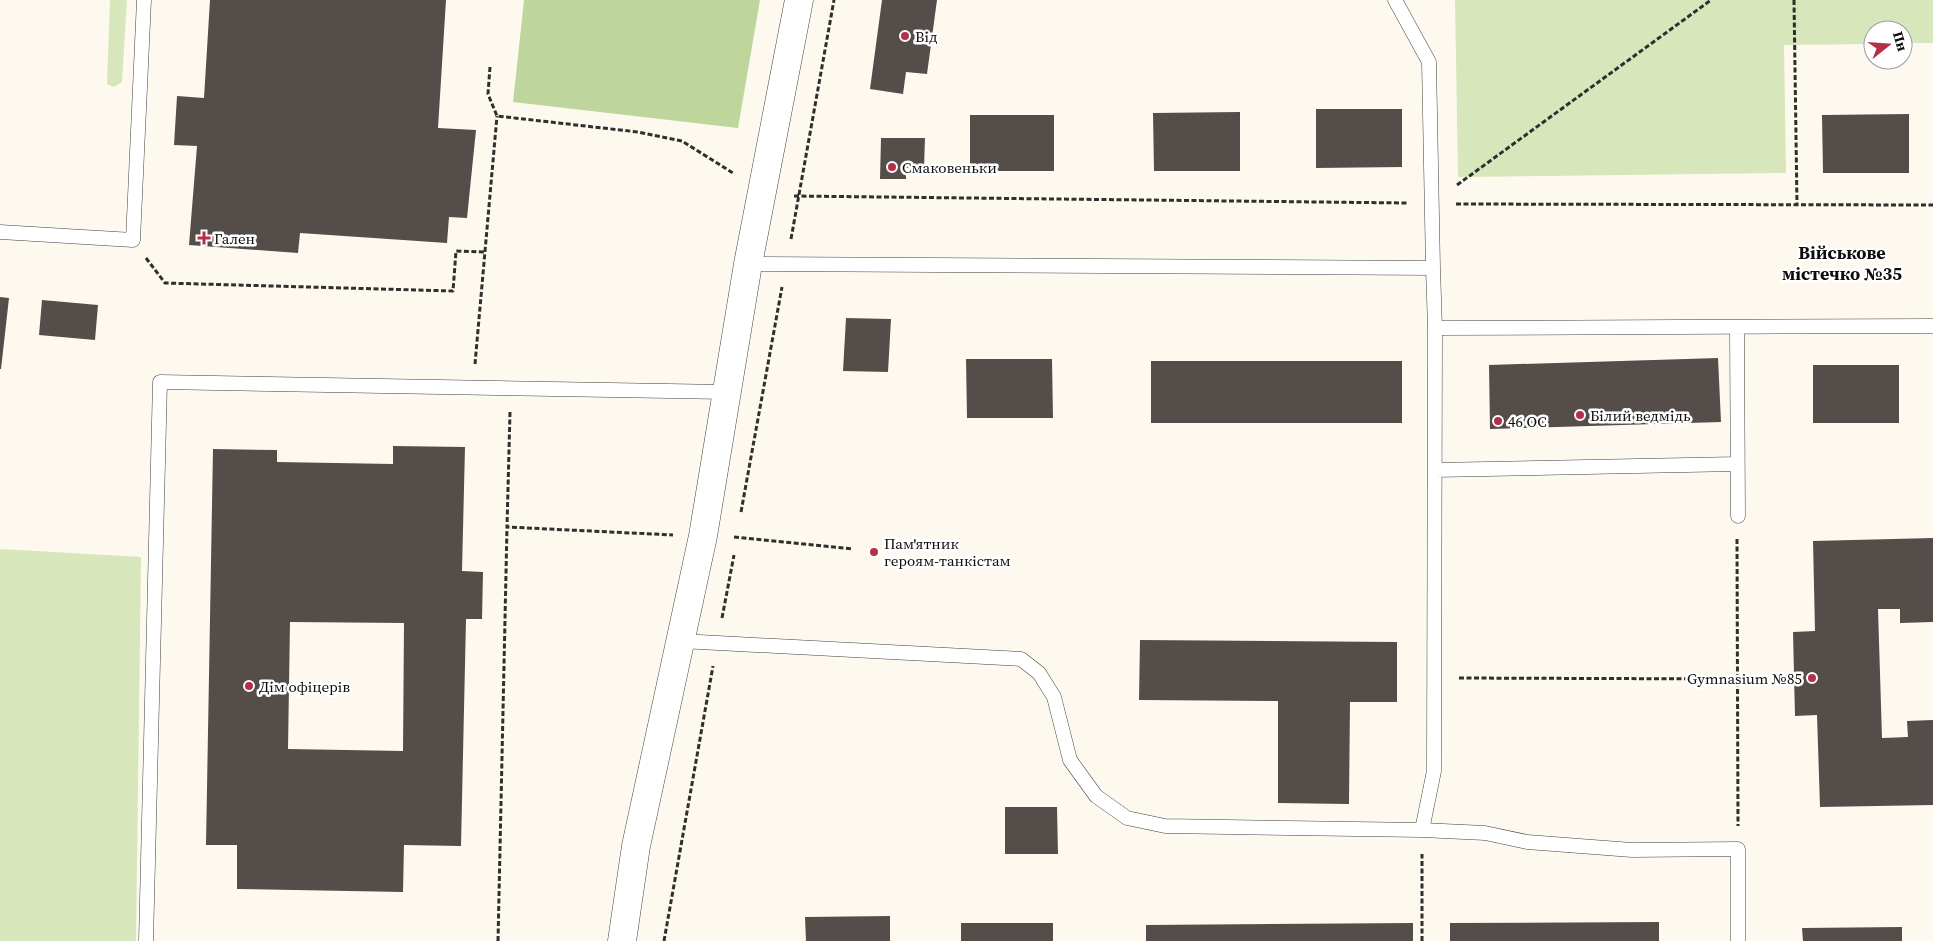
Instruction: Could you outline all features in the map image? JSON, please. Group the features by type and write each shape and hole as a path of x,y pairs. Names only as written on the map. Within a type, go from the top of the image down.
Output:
{"street":[{"path":"622,941 636,846 703,536 748,264 800,0"}],"lane":[{"path":"0,232 133,240 144,0"},
{"path":"1395,0 1430,62 1431,204 1435,328 1434,772 1422,830"},
{"path":"748,264 1433,268"},
{"path":"1737,326 1738,516"},
{"path":"1435,328 1933,326"},
{"path":"146,941 160,382 473,386 726,392"},
{"path":"1435,470 1737,464"},
{"path":"681,641 1021,659 1040,673 1054,697 1070,760 1096,796 1127,818 1165,826 1422,830 1485,833 1527,842 1632,850 1738,849 1738,941"}],"path":[{"path":"740,517 834,0"},
{"path":"1431,204 1711,0"},
{"path":"1794,0 1797,205"},
{"path":"473,386 497,116 488,94 490,68"},
{"path":"497,116 638,132 682,141"},
{"path":"798,197 1431,204 1933,205"},
{"path":"133,240 165,283 452,291 456,251 485,252"},
{"path":"498,941 510,387"},
{"path":"1738,516 1738,849"},
{"path":"507,528 737,537 852,549"},
{"path":"664,941 737,537"},
{"path":"1434,678 1738,679"},
{"path":"1422,830 1422,941"}],"green space":[{"path":"110,0 127,0 122,82 114,87 107,84"},
{"path":"524,0 760,0 738,128 513,102"},
{"path":"1455,0 1933,0 1933,43 1913,43 1913,20 1863,20 1863,44 1784,45 1786,173 1458,177"},
{"path":"0,549 141,557 136,941 0,941"}],"building":[{"path":"210,0 446,0 438,128 476,130 467,218 449,217 447,243 300,233 298,253 189,245 197,146 174,145 177,96 204,98"},
{"name":"Від","path":"882,0 937,0 927,74 906,72 903,94 870,89"},
{"path":"1316,109 1402,109 1402,167 1316,168"},
{"path":"1240,112 1240,171 1154,171 1153,113"},
{"path":"1909,114 1909,173 1823,173 1822,115"},
{"path":"970,115 1054,115 1054,171 970,171"},
{"path":"881,138 925,138 924,168 906,168 906,179 880,179"},
{"path":"0,297 9,298 1,369 0,369"},
{"path":"42,300 98,305 95,340 39,335"},
{"path":"846,318 891,319 888,372 843,371"},
{"path":"1718,358 1721,422 1490,429 1489,365"},
{"path":"966,359 1052,359 1053,418 967,418"},
{"path":"1151,361 1402,361 1402,423 1151,423"},
{"path":"1813,365 1899,365 1899,423 1813,423"},
{"name":"Дім офіцерів","path":"393,446 465,447 462,571 483,572 482,619 466,619 461,846 404,845 403,892 237,889 237,845 206,845 213,449 277,450 277,462 393,464","holes":["290,622 404,623 403,751 288,749"]},
{"path":"1933,538 1933,622 1900,623 1900,609 1878,609 1882,738 1908,737 1907,721 1933,720 1933,805 1820,807 1817,715 1795,716 1793,632 1815,631 1813,541"},
{"path":"1140,640 1397,642 1397,702 1350,702 1349,804 1278,803 1278,701 1139,700"},
{"path":"1005,807 1057,807 1058,854 1005,854"},
{"path":"890,916 890,941 806,941 805,917"},
{"path":"1659,922 1659,941 1450,941 1450,923"},
{"path":"961,923 1053,923 1053,941 961,941"},
{"path":"1413,923 1413,941 1146,941 1146,925"},
{"path":"1902,927 1902,941 1803,941 1802,928"}],"place":[{"name":"Від","path":"905,36"},
{"name":"Смаковеньки","path":"892,167"},
{"name":"Гален","path":"204,238"},
{"name":"Білий ведмідь","path":"1580,415"},
{"name":"46 ОС","path":"1498,421"},
{"name":"Пам'ятник героям-танкістам","path":"874,552"},
{"name":"Gymnasium №85","path":"1812,678"},
{"name":"Дім офіцерів","path":"249,686"}],"district":[{"name":"Військове містечко №35","path":"1842,262"}]}
